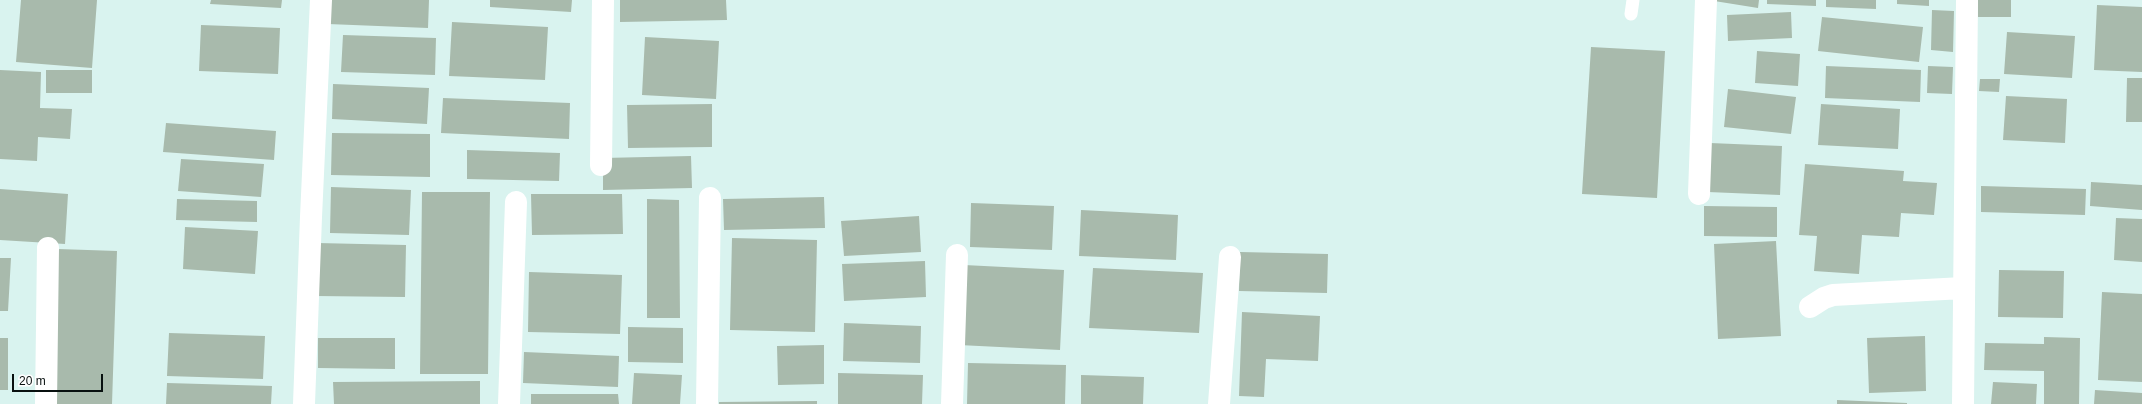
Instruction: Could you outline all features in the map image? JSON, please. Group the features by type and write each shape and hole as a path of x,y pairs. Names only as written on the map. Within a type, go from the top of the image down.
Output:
{"street":[{"path":"304,404 311,217 322,0"},
{"path":"601,165 603,0"},
{"path":"1699,194 1706,0"},
{"path":"1963,404 1967,0"},
{"path":"707,404 710,198"},
{"path":"509,404 516,202"},
{"path":"46,404 48,248"},
{"path":"952,404 957,255"},
{"path":"1219,404 1230,257"},
{"path":"1810,307 1824,298 1833,296 1963,288"}],"lane":[{"path":"1631,14 1633,0"}],"building":[{"path":"21,0 97,0 92,68 16,62"},
{"path":"211,0 282,0 281,8 210,4"},
{"path":"330,0 429,0 428,28 328,24"},
{"path":"490,0 572,0 571,12 490,7"},
{"path":"620,0 726,0 727,20 620,22"},
{"path":"1708,0 1759,0 1758,8"},
{"path":"1767,0 1816,0 1816,6 1767,4"},
{"path":"1826,0 1876,0 1876,9 1826,7"},
{"path":"1897,0 1929,0 1929,6 1897,4"},
{"path":"1978,0 2011,0 2011,17 1978,17"},
{"path":"2097,5 2142,7 2142,72 2094,70"},
{"path":"1932,10 1954,11 1953,52 1931,50"},
{"path":"1791,12 1792,38 1728,41 1727,15"},
{"path":"1822,17 1923,27 1919,62 1818,51"},
{"path":"452,22 548,27 545,80 449,76"},
{"path":"201,25 280,28 278,74 199,71"},
{"path":"2007,32 2075,36 2072,78 2004,74"},
{"path":"343,35 436,38 435,75 341,72"},
{"path":"645,37 719,41 716,99 642,95"},
{"path":"1591,47 1665,51 1657,198 1582,194"},
{"path":"1757,51 1800,54 1798,86 1755,83"},
{"path":"1826,66 1921,70 1920,102 1825,98"},
{"path":"1928,66 1953,67 1952,94 1927,93"},
{"path":"0,70 41,72 40,108 72,109 70,139 38,137 37,161 0,159"},
{"path":"46,70 92,70 92,93 46,93"},
{"path":"2127,78 2142,78 2142,122 2126,122"},
{"path":"1980,79 2000,79 1999,92 1979,91"},
{"path":"333,84 429,88 427,124 332,119"},
{"path":"1728,89 1796,97 1791,134 1724,127"},
{"path":"2006,96 2067,99 2065,143 2003,140"},
{"path":"443,98 570,103 569,139 441,133"},
{"path":"712,104 712,147 628,148 627,105"},
{"path":"1821,104 1900,109 1898,149 1818,145"},
{"path":"166,123 276,131 274,160 163,152"},
{"path":"332,133 430,134 430,177 331,175"},
{"path":"1710,143 1782,146 1780,195 1708,192"},
{"path":"467,150 560,153 559,181 467,179"},
{"path":"691,156 692,188 603,190 603,158"},
{"path":"181,159 264,164 261,197 178,191"},
{"path":"1805,164 1904,171 1903,181 1937,183 1934,215 1901,213 1899,237 1862,235 1859,274 1814,271 1817,236 1799,235"},
{"path":"2091,182 2142,185 2142,210 2090,206"},
{"path":"1981,186 2086,189 2085,215 1981,212"},
{"path":"331,187 411,190 409,235 330,233"},
{"path":"0,189 68,194 65,244 0,240"},
{"path":"422,192 490,192 488,374 420,374"},
{"path":"531,194 622,194 623,234 532,235"},
{"path":"824,197 825,228 724,230 723,199"},
{"path":"177,199 257,201 257,222 176,220"},
{"path":"647,199 679,200 680,318 647,318"},
{"path":"971,203 1054,206 1052,250 970,247"},
{"path":"1704,206 1777,207 1777,237 1704,236"},
{"path":"1081,210 1178,215 1176,260 1079,256"},
{"path":"919,216 921,252 844,256 841,221"},
{"path":"2116,218 2142,219 2142,262 2114,260"},
{"path":"185,227 258,231 255,274 183,269"},
{"path":"732,238 817,240 815,332 730,330"},
{"path":"1776,241 1781,336 1718,339 1714,244"},
{"path":"317,243 406,245 405,297 316,296"},
{"path":"58,249 117,251 112,404 53,404"},
{"path":"1240,252 1328,254 1327,293 1239,291"},
{"path":"0,258 11,258 8,311 0,311"},
{"path":"925,261 926,297 844,301 842,264"},
{"path":"964,265 1064,270 1060,350 959,345"},
{"path":"1093,268 1203,273 1199,333 1089,328"},
{"path":"1999,270 2064,271 2063,318 1998,317"},
{"path":"529,272 622,275 620,334 528,332"},
{"path":"2102,292 2142,294 2142,382 2098,380"},
{"path":"1242,312 1320,316 1318,361 1266,359 1264,397 1239,396"},
{"path":"844,323 921,326 920,363 843,361"},
{"path":"628,327 683,328 683,363 628,362"},
{"path":"169,333 265,336 263,379 167,376"},
{"path":"1925,336 1926,391 1869,393 1867,338"},
{"path":"2044,337 2080,338 2079,404 2044,404 2044,371 1984,370 1985,343 2044,344"},
{"path":"0,338 8,338 8,390 0,390"},
{"path":"318,338 395,338 395,369 318,368"},
{"path":"824,345 824,384 778,385 777,346"},
{"path":"524,352 619,356 618,387 523,383"},
{"path":"968,363 1066,365 1065,404 967,404"},
{"path":"634,373 682,375 680,404 632,404"},
{"path":"838,373 923,375 922,404 838,404"},
{"path":"1081,375 1144,377 1143,404 1081,404"},
{"path":"480,381 480,404 334,404 333,382"},
{"path":"1993,382 2037,384 2036,404 1991,404"},
{"path":"167,383 272,386 271,404 166,404"},
{"path":"2095,390 2142,393 2142,404 2094,404"},
{"path":"531,394 618,394 619,404 531,404"},
{"path":"1837,400 1907,403 1907,404 1837,404"},
{"path":"817,401 817,404 719,404 719,402"}]}
